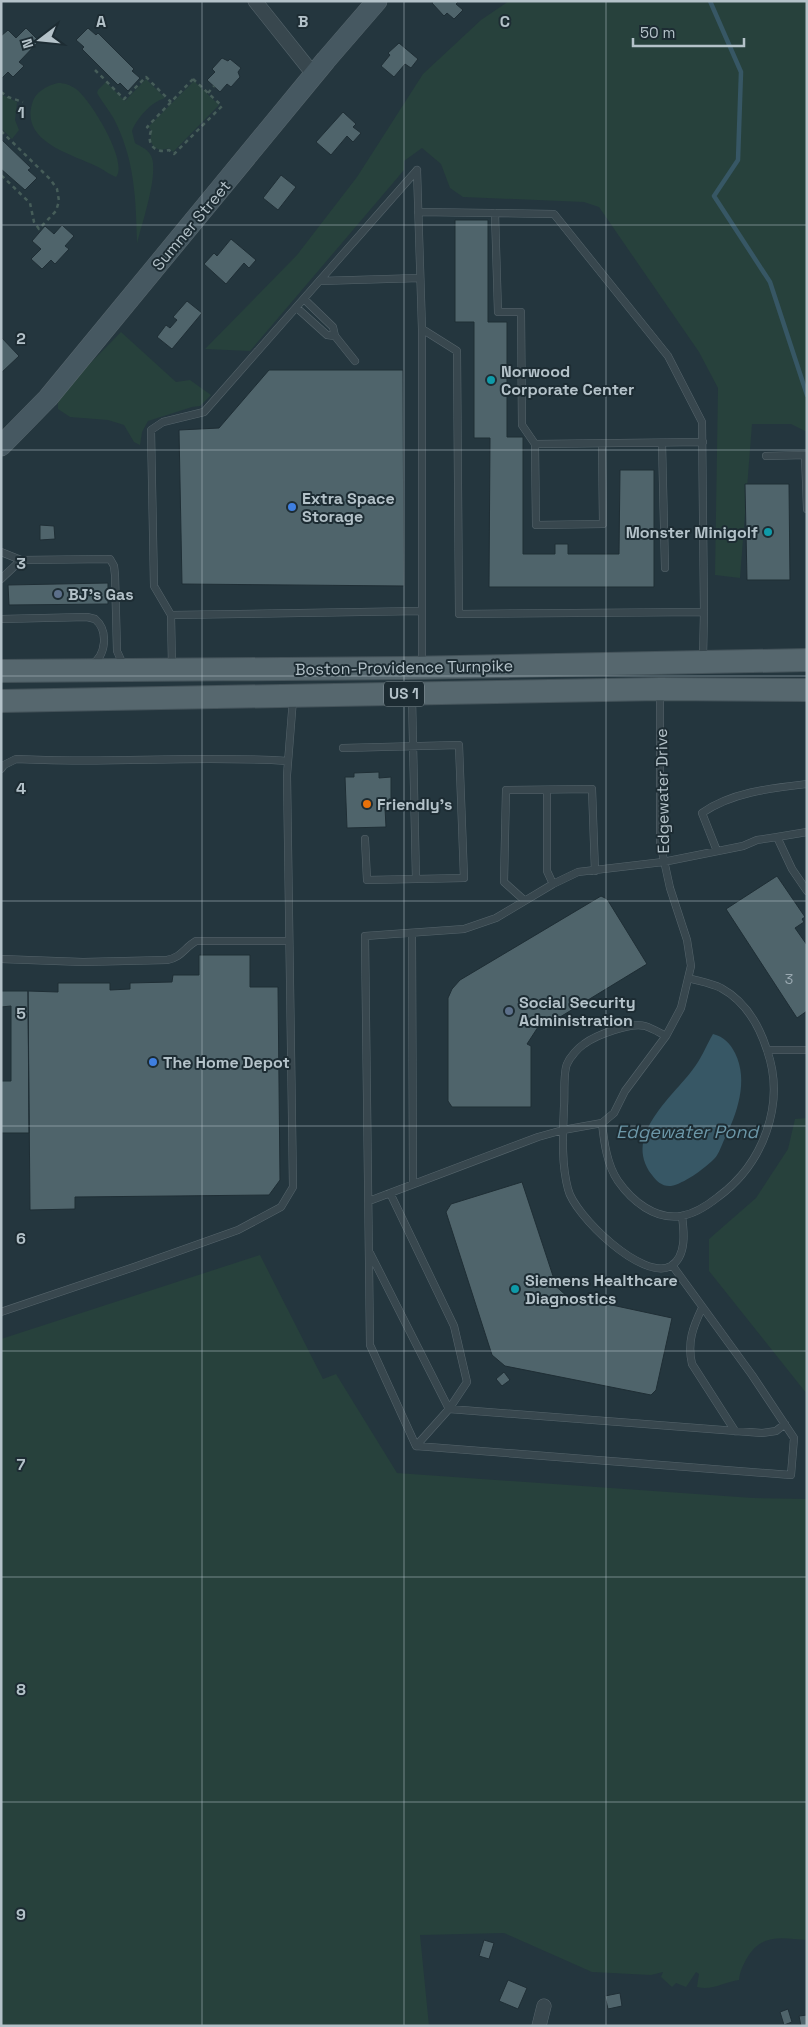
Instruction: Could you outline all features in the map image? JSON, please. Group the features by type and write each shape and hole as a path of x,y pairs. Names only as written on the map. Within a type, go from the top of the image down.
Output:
{"main road":[{"name":"Sumner Street","path":"1,446 48,398 314,75 378,1"},
{"name":"Boston-Providence Turnpike","path":"1,671 422,667 807,660"},
{"name":"Boston-Providence Turnpike","path":"1,700 660,689 807,690"}],"street":[{"path":"255,1 314,75"},
{"path":"539,2026 544,2006"}],"lane":[{"path":"172,669 171,615 154,586 151,430 163,422 204,412 418,170 422,329 422,667"},
{"path":"418,212 554,214 668,356 702,422 703,661"},
{"path":"495,213 498,312 521,312 522,425 535,444 536,524 603,524 602,443"},
{"path":"320,281 420,278"},
{"path":"304,299 333,327 335,336 355,361"},
{"path":"296,308 327,335 335,336"},
{"path":"422,329 457,351 459,614 704,612"},
{"path":"535,444 702,442"},
{"path":"662,443 665,568"},
{"path":"766,456 805,455 807,509"},
{"path":"1,552 21,560 106,559 112,561 116,575 117,651 123,663 135,670"},
{"path":"1,579 21,560"},
{"path":"171,615 421,611"},
{"path":"1,619 87,617 97,620 102,632 103,651 96,661 78,671"},
{"name":"Edgewater Drive","path":"602,1123 614,1113 625,1091 666,1036 681,1008 690,966 687,940 663,862 660,842 660,689"},
{"path":"412,694 416,879"},
{"path":"1,1312 238,1230 281,1207 293,1187 287,760 293,696"},
{"path":"343,748 459,745 464,878 367,880 365,839"},
{"path":"1,769 4,764 16,759 251,758 287,760"},
{"path":"718,851 702,813 713,805 743,795 770,788 807,784"},
{"path":"524,900 504,882 506,790 592,790 595,871"},
{"path":"547,790 548,870 553,884"},
{"path":"416,1446 370,1345 365,936 464,929 496,918 524,900 578,872 663,862 807,832"},
{"path":"777,837 792,869 807,890"},
{"path":"412,934 413,1184"},
{"path":"1,959 83,962 167,960 178,958 188,946 196,942 289,941"},
{"path":"369,1201 538,1137 602,1123 604,1139 617,1180 630,1196 643,1207 662,1216 682,1216 706,1206 741,1178 762,1146 771,1121 774,1100 774,1078 758,1025 735,998 720,988 688,978"},
{"path":"666,1036 644,1026 623,1028 592,1038 578,1048 567,1064 563,1130 564,1163 568,1190 578,1210 602,1236 629,1256 652,1267 664,1268 672,1265 682,1247 684,1236 682,1216"},
{"path":"767,1050 807,1050"},
{"path":"390,1193 454,1326 467,1382 449,1409 416,1446"},
{"path":"369,1252 449,1409"},
{"path":"416,1446 791,1475 794,1438 672,1265"},
{"path":"702,1308 691,1332 689,1351 692,1364 735,1431"},
{"path":"449,1409 762,1433 776,1431 785,1424"}],"path":[{"path":"96,70 124,100 146,77 171,102"},
{"path":"193,79 222,106 174,154 170,150 162,152 154,148 149,142 151,131 147,127 171,102 193,79"},
{"path":"208,92 214,86"},
{"path":"1,92 8,97 23,102"},
{"path":"1,131 57,189 59,201 56,211 39,229 34,222 30,203 1,175"}],"green space":[{"path":"509,1 807,1 807,432 791,424 752,424 740,578 715,575 718,388 699,352 599,207 584,202 463,197 450,188 441,164 422,148 404,161 404,170 250,351 205,349 297,255 357,177 423,74 481,20"},
{"path":"146,79 165,98 145,111 132,131 135,143 150,154 153,161 152,184 137,244 135,196 130,165 121,134 114,119 97,93 106,82 125,101"},
{"path":"194,81 219,105 173,152 169,148 160,150 152,143 152,131 148,127"},
{"path":"58,83 63,83 76,89 98,117 113,145 117,158 119,169 116,177 51,145 34,128 31,117 33,100 42,90"},
{"path":"1,94 17,102 15,120 19,130 12,139 1,128"},
{"path":"121,332 176,382 190,380 211,395 200,406 148,421 142,432 140,445 134,442 124,425 108,420 70,417 58,409 58,396"},
{"path":"807,1118 807,1394 709,1271 709,1239 756,1198 788,1149 795,1119"},
{"path":"260,1255 323,1379 336,1374 397,1473 753,1498 807,1499 807,1940 781,1938 759,1944 747,1958 739,1980 702,1988 697,1987 699,1974 696,1972 686,1987 676,1983 672,1987 661,1977 663,1972 651,1975 592,1972 504,1933 420,1935 429,2026 1,2026 1,1339"}],"water":[{"name":"Edgewater Pond","path":"713,1034 729,1043 739,1064 741,1086 737,1108 729,1130 715,1158 687,1179 676,1185 665,1186 652,1175 644,1160 643,1145 647,1130 665,1102 696,1065"}],"building":[{"path":"433,1 459,1 456,4 463,10 454,19 447,13 444,16 432,3"},
{"path":"26,28 39,41 19,62 24,66 13,77 8,72 1,79 1,36 8,30 16,38"},
{"path":"88,28 96,35 98,33 134,69 132,71 140,78 128,91 120,83 118,85 82,49 84,47 76,40"},
{"path":"399,43 418,59 411,68 405,64 394,77 381,66 390,55 388,53"},
{"path":"222,58 228,61 230,59 241,68 238,72 240,77 231,87 227,84 220,92 207,80 215,72 212,69"},
{"path":"343,112 356,124 353,127 361,133 353,142 347,136 331,155 316,142"},
{"path":"1,139 31,168 28,170 37,178 25,190 1,169"},
{"path":"281,175 296,187 278,210 263,198"},
{"name":"Norwood Corporate Center","path":"455,220 488,220 488,322 507,322 507,437 523,437 523,554 555,554 555,544 568,544 568,554 619,554 620,470 654,470 654,587 489,587 490,438 474,438 474,322 455,322"},
{"path":"62,225 74,236 65,246 69,249 55,264 51,260 42,269 31,259 41,249 32,241 45,226 54,234"},
{"path":"231,239 256,260 249,268 244,263 226,284 204,264 214,253 217,256"},
{"path":"187,301 202,313 172,349 157,337 166,325 170,328 177,320 173,317"},
{"path":"1,337 19,356 1,373"},
{"name":"Extra Space Storage","path":"269,370 403,370 404,586 182,584 179,430 219,428"},
{"name":"Monster Minigolf","path":"745,484 789,484 790,580 747,580"},
{"path":"40,525 54,526 55,539 40,540"},
{"name":"BJ's Gas","path":"108,583 108,604 9,605 8,585"},
{"name":"Friendly's","path":"379,772 379,778 391,777 391,799 389,799 389,808 385,808 386,827 347,828 345,777 354,777 354,773"},
{"path":"777,876 805,917 802,919 804,922 795,928 807,945 807,1011 797,1018 726,909"},
{"name":"Social Security Administration","path":"601,896 607,899 647,964 542,1028 540,1024 527,1044 531,1046 531,1107 452,1107 448,1101 448,998 452,989 460,980"},
{"name":"The Home Depot","path":"199,955 250,955 250,987 278,987 280,1180 269,1195 75,1197 75,1209 30,1210 28,991 58,992 58,983 110,983 110,990 130,989 130,983 172,982 173,975 199,975"},
{"path":"1,991 28,991 29,1133 1,1133 1,1081 11,1081 11,1006 1,1007"},
{"name":"Siemens Healthcare Diagnostics","path":"522,1182 555,1282 552,1283 568,1297 672,1318 656,1390 651,1395 505,1366 492,1355 446,1212 451,1204"},
{"path":"504,1372 510,1380 502,1386 496,1379"},
{"path":"484,1940 494,1943 489,1959 479,1956"},
{"path":"508,1980 527,1988 518,2009 499,2001"},
{"path":"620,1993 622,2006 608,2009 605,1996"},
{"path":"788,2009 792,2022 784,2025 780,2012"},
{"path":"807,2015 807,2026 801,2026 799,2016"}],"waterway":[{"path":"710,1 741,72 738,160 714,196 770,282 807,395"}],"place":[{"name":"Norwood Corporate Center","path":"491,380"},
{"name":"Extra Space Storage","path":"292,507"},
{"name":"Monster Minigolf","path":"768,532"},
{"name":"BJ's Gas","path":"58,594"},
{"name":"Friendly's","path":"367,804"},
{"name":"Social Security Administration","path":"509,1011"},
{"name":"The Home Depot","path":"153,1062"},
{"name":"Siemens Healthcare Diagnostics","path":"515,1289"}]}
